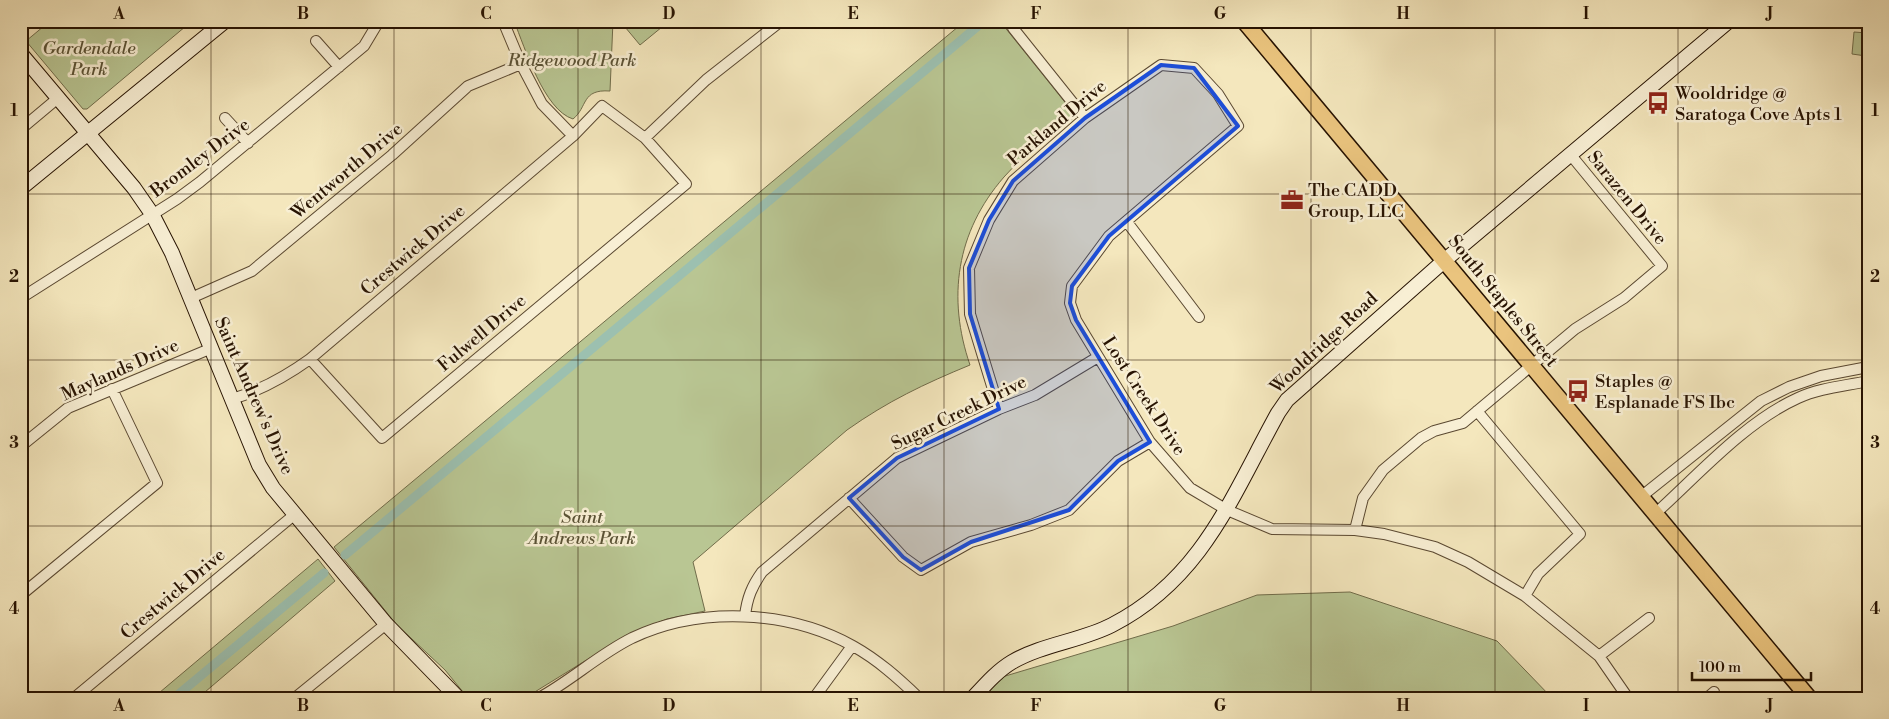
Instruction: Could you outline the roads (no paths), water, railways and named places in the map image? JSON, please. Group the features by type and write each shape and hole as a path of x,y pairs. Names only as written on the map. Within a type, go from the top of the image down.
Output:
{"main road":[{"name":"South Staples Street","path":"1244,21 1809,698"}],"street":[{"path":"21,188 225,21"},
{"name":"Bromley Drive","path":"21,298 185,194 364,46 379,21"},
{"path":"503,21 521,64 542,104 573,136"},
{"path":"645,138 706,80 781,21"},
{"path":"1021,21 1013,28 1085,118"},
{"name":"Wooldridge Road","path":"973,698 995,674 1012,662 1090,636 1134,612 1184,572 1211,536 1227,510 1278,413 1287,400 1445,260 1723,23"},
{"path":"316,41 339,67"},
{"name":"Saint Andrew's Drive","path":"21,54 134,188 152,214 172,253 260,466 273,488 386,624 416,657 440,678 458,698"},
{"name":"Wentworth Drive","path":"191,298 252,271 392,155 468,86 521,64"},
{"name":"Parkland Drive","path":"999,409 970,314 969,268 989,220 1013,181 1085,118 1161,65 1179,65 1194,68 1208,82 1238,126"},
{"path":"21,129 58,98"},
{"name":"Crestwick Drive","path":"232,399 259,391 283,378 310,359 573,136 602,106 645,138"},
{"path":"225,118 248,143"},
{"name":"Lost Creek Drive","path":"1238,126 1109,236 1072,286 1070,303 1098,357 1150,442 1190,488 1227,510 1272,529 1355,530 1384,534 1435,547 1497,577 1525,596 1599,656 1628,698"},
{"name":"Fulwell Drive","path":"310,359 382,438 686,184 645,138"},
{"name":"Sarazen Drive","path":"1355,530 1363,498 1383,470 1421,438 1434,431 1462,423 1575,329 1624,298 1662,266 1570,154"},
{"path":"1126,222 1199,316"},
{"name":"Maylands Drive","path":"21,446 68,408 212,348"},
{"name":"Sugar Creek Drive","path":"745,616 746,600 753,584 762,572 897,458 999,409 1035,395 1098,357"},
{"path":"1642,496 1761,401 1806,381 1868,367"},
{"path":"1656,513 1742,434 1776,409 1809,394 1868,380"},
{"path":"1806,381 1809,394"},
{"path":"21,595 157,483 112,389"},
{"path":"1477,411 1580,534 1538,574 1525,596"},
{"path":"1734,424 1742,434"},
{"path":"849,498 903,557 921,570 971,542 1031,525 1069,510 1118,461 1150,442"},
{"name":"Crestwick Drive","path":"74,698 294,515"},
{"path":"539,698 595,659 633,638 684,622 709,618 745,616 806,626 852,646 887,669 919,698"},
{"path":"1599,656 1649,618"},
{"path":"299,696 386,624"},
{"path":"814,698 852,646"}],"waterway":[{"path":"345,555 984,21"},
{"path":"174,698 324,573"},
{"path":"1270,698 1289,695"}],"place":[{"name":"Wooldridge @ Saratoga Cove Apts 1","path":"1658,103"},
{"name":"The CADD Group, LLC","path":"1292,200"},
{"name":"Staples @ Esplanade FS Ibc","path":"1578,391"}],"park label":[{"name":"Gardendale Park","path":"89,58"},
{"name":"Ridgewood Park","path":"572,60"},
{"name":"Saint Andrews Park","path":"582,527"}]}
